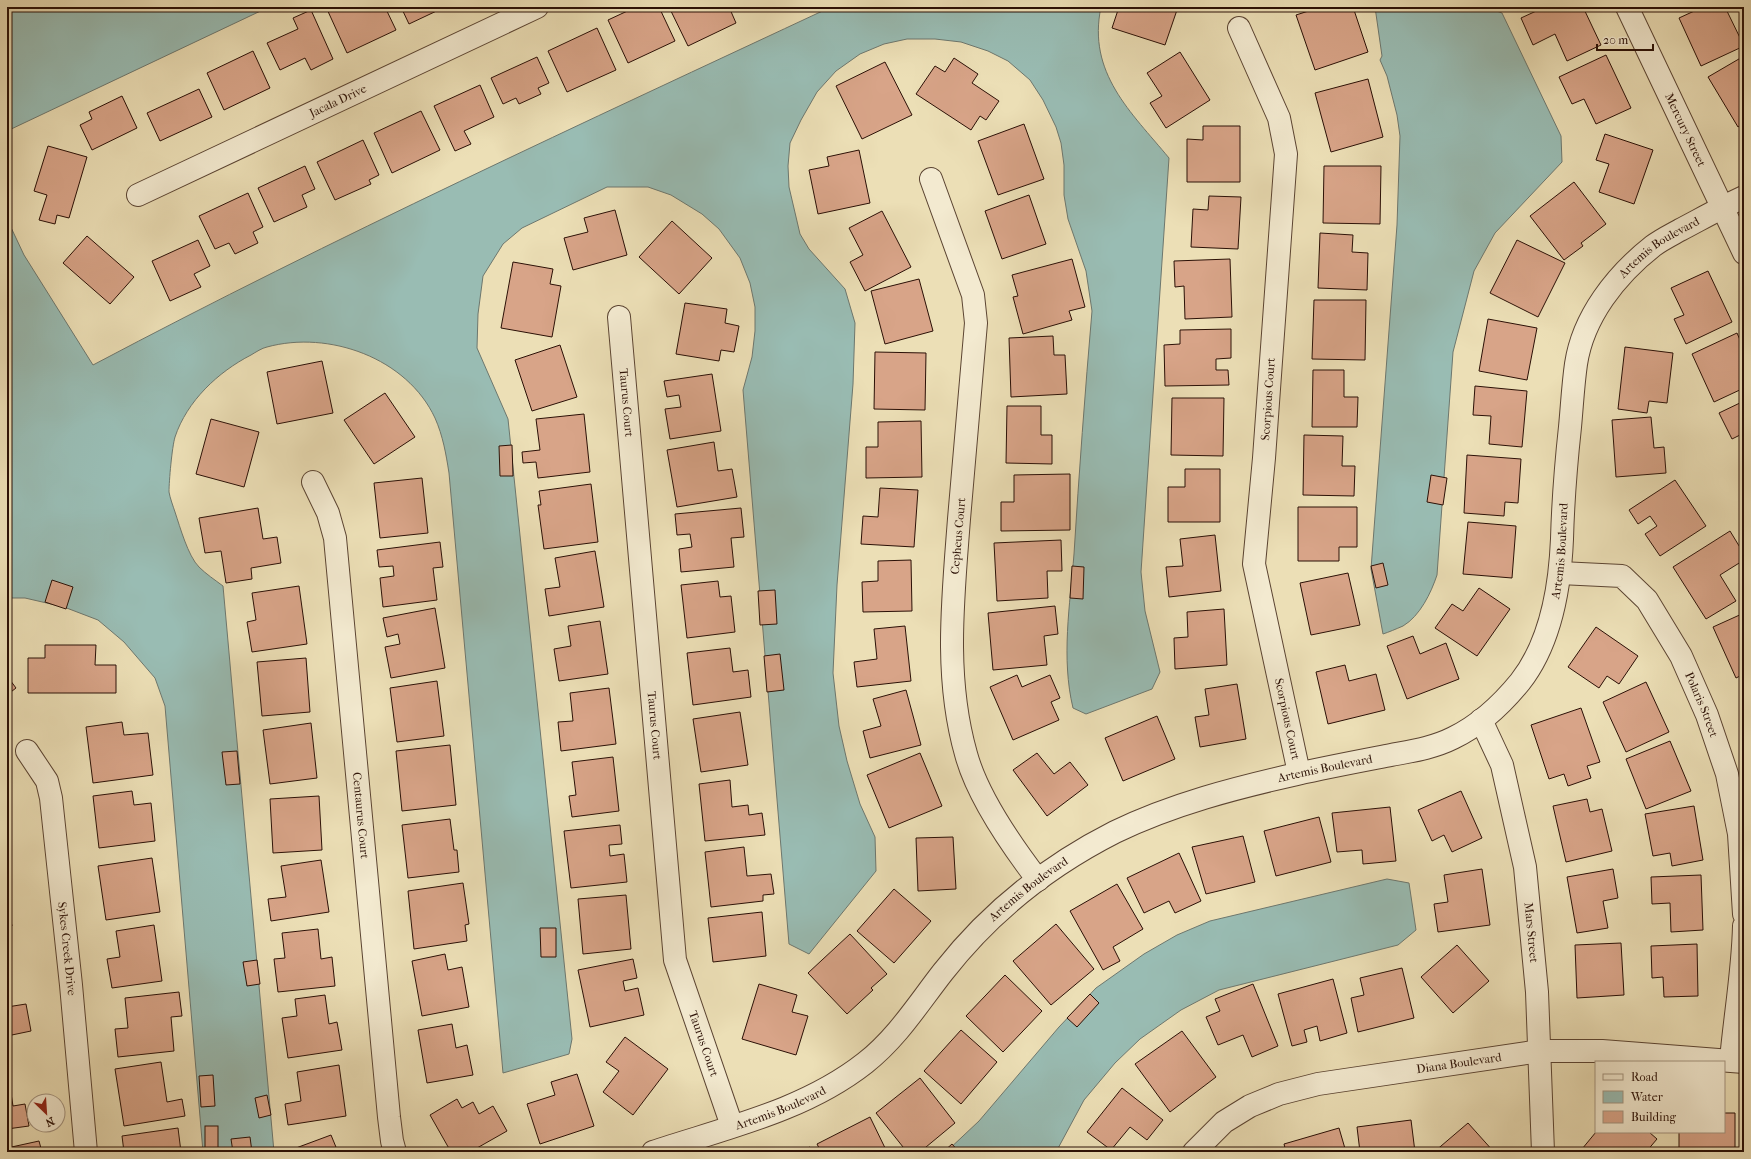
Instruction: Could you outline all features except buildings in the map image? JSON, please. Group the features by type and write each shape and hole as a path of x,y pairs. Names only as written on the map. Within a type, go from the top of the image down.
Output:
{"street":[{"name":"Jacala Drive","path":"138,195 537,7"},
{"name":"Mercury Street","path":"1627,7 1744,253"},
{"name":"Scorpious Court","path":"1239,28 1279,118 1286,154 1264,458 1254,564 1299,773"},
{"name":"Cepheus Court","path":"931,180 973,295 976,323 952,609 951,659 956,710 966,755 975,779 1018,854 1038,880"},
{"name":"Artemis Boulevard","path":"653,1152 778,1112 838,1082 866,1063 885,1046 906,1022 973,936 1004,906 1038,880 1085,848 1151,816 1220,792 1299,773 1427,748 1453,738 1481,720 1518,684 1531,666 1545,638 1560,573 1566,470 1576,362 1582,340 1592,314 1625,271 1655,244 1722,207 1744,197"},
{"name":"Taurus Court","path":"618,317 675,960 732,1126"},
{"name":"Centaurus Court","path":"313,482 328,513 335,538 388,1117 392,1141 396,1152"},
{"name":"Polaris Street","path":"1560,573 1622,576 1647,600 1681,656 1707,715 1727,774 1739,834 1744,914"},
{"name":"Mars Street","path":"1481,720 1502,765 1525,867 1537,992 1543,1152"},
{"name":"Sykes Creek Drive","path":"27,751 47,782 51,798 71,985 86,1152"},
{"path":"1738,1061 1736,1008 1743,956 1744,926"},
{"name":"Diana Boulevard","path":"1194,1152 1224,1122 1250,1106 1279,1094 1318,1084 1540,1051 1602,1051 1738,1061"}],"water":[{"path":"7,7 269,7 7,131"},
{"path":"831,7 1101,7 1098,31 1100,52 1106,72 1127,107 1169,158 1141,572 1145,611 1160,672 1152,689 1086,714 1073,708 1069,689 1067,651 1069,612 1092,311 1086,271 1068,219 1064,195 1064,165 1061,143 1056,127 1043,100 1030,80 1008,61 988,51 961,42 935,39 907,39 884,44 860,54 836,71 817,92 790,143 788,166 789,187 800,234 809,249 845,289 855,323 853,384 837,585 833,673 839,726 847,761 860,804 875,837 876,871 809,954 789,944 743,390 752,357 755,331 755,307 750,283 740,258 719,229 702,214 671,195 648,187 607,187 522,228 503,244 483,276 478,314 477,348 508,419 572,1039 569,1054 503,1073 449,473 444,445 435,418 422,397 406,379 386,365 364,354 340,346 315,342 291,343 263,348 239,362 205,389 187,411 180,424 173,448 169,487 170,497 191,556 202,570 223,586 274,1152 203,1152 165,706 155,678 124,642 98,620 64,607 25,598 7,598 7,219 24,255 93,365 367,226"},
{"path":"1375,7 1486,7 1502,13 1561,136 1562,162 1495,233 1474,271 1453,352 1437,575 1424,604 1415,616 1403,626 1383,634 1371,569 1397,225 1400,136 1397,115 1387,76 1380,60 1382,56"},
{"path":"1387,879 1409,883 1416,930 1398,945 1219,990 1181,1010 1140,1039 1115,1063 1084,1100 1056,1152 946,1152 979,1121 1059,1027 1096,988 1144,954 1177,935 1210,921"}]}
